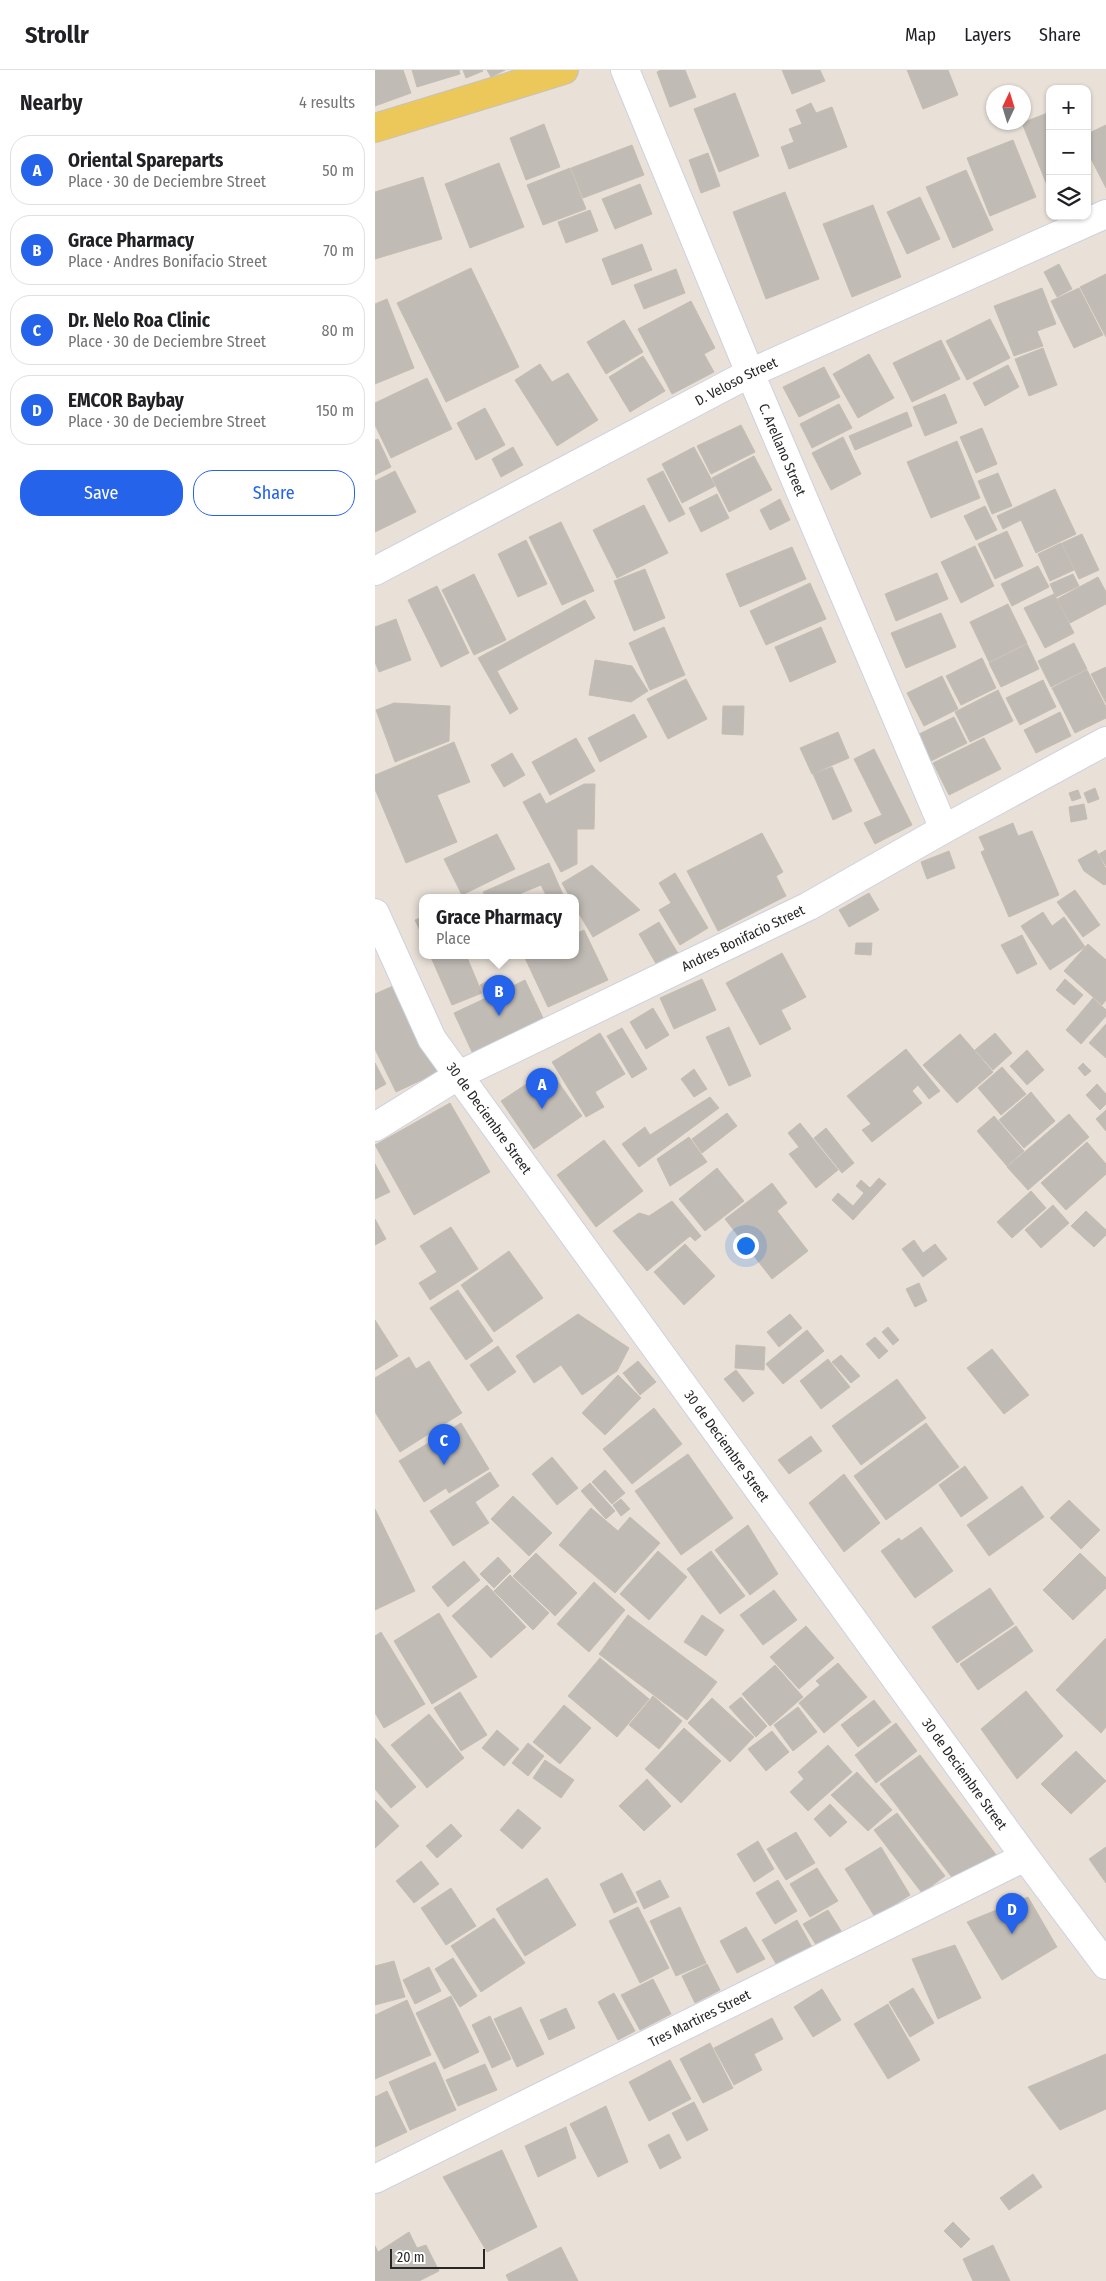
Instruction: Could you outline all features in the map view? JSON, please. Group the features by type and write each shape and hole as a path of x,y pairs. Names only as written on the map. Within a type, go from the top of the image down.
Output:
{"main road":[{"path":"375,128 564,70"}],"street":[{"name":"C. Arellano Street","path":"625,70 750,373 944,828"},
{"name":"D. Veloso Street","path":"375,571 750,373 1106,214"},
{"name":"Andres Bonifacio Street","path":"375,1127 459,1075 809,906 944,828 1106,741"},
{"name":"30 de Deciembre Street","path":"375,913 432,1040 1025,1857 1106,1964"},
{"name":"Tres Martires Street","path":"375,2179 1025,1857"}],"building":[{"path":"375,70 403,70 411,93 375,106"},
{"path":"412,70 459,70 460,74 417,87"},
{"path":"463,70 482,70 483,71 466,78"},
{"path":"487,70 505,70 491,77"},
{"path":"661,70 685,70 696,97 670,107 657,72"},
{"path":"782,70 820,70 825,81 792,94"},
{"path":"907,70 948,70 958,95 923,109"},
{"path":"735,93 759,156 719,172 694,109"},
{"path":"811,103 816,113 832,107 847,147 789,169 781,147 794,142 789,129 802,124 796,110"},
{"path":"1046,114 1046,183 1025,130 1031,130 1031,119"},
{"path":"544,124 560,167 526,180 510,138"},
{"path":"1106,125 1106,188 1091,159 1091,132"},
{"path":"1013,140 1036,197 990,216 967,158"},
{"path":"632,145 644,175 583,198 571,168"},
{"path":"708,153 720,186 701,193 689,160"},
{"path":"499,163 524,227 470,248 445,184"},
{"path":"570,168 586,209 543,225 527,185"},
{"path":"966,170 993,230 953,248 926,187"},
{"path":"423,177 442,239 375,259 375,192"},
{"path":"640,184 652,214 615,229 602,199"},
{"path":"785,192 819,279 766,299 733,212"},
{"path":"920,197 940,239 907,254 887,212"},
{"path":"873,205 901,277 852,297 823,224"},
{"path":"590,210 598,231 566,243 558,222"},
{"path":"642,244 652,270 612,285 602,259"},
{"path":"1059,264 1072,289 1057,297 1044,272"},
{"path":"471,268 519,367 446,402 397,303"},
{"path":"676,269 685,293 644,309 634,285"},
{"path":"1106,274 1106,337 1080,287"},
{"path":"1042,288 1056,324 1037,331 1043,346 1014,356 994,306"},
{"path":"1079,288 1103,335 1074,348 1051,301"},
{"path":"387,299 414,368 375,384 375,304"},
{"path":"691,301 715,348 704,354 714,372 672,394 638,329"},
{"path":"990,319 1010,358 967,380 946,341"},
{"path":"624,320 643,352 606,374 587,342"},
{"path":"941,340 960,379 912,402 893,363"},
{"path":"1043,348 1057,385 1029,396 1015,359"},
{"path":"869,354 894,398 858,418 833,374"},
{"path":"643,356 665,391 630,412 609,377"},
{"path":"540,364 552,382 568,373 598,420 557,446 515,380"},
{"path":"1008,365 1019,387 985,406 973,383"},
{"path":"824,367 840,397 799,417 783,387"},
{"path":"427,378 452,429 391,458 375,425 375,403"},
{"path":"945,394 957,423 925,436 913,407"},
{"path":"839,404 852,428 812,448 800,424"},
{"path":"485,408 505,445 476,460 457,423"},
{"path":"907,412 912,426 855,450 849,436"},
{"path":"741,425 755,452 711,474 697,446"},
{"path":"982,428 997,464 976,473 960,437"},
{"path":"843,437 861,474 831,490 812,453"},
{"path":"378,439 391,467 375,475 375,440"},
{"path":"957,441 980,498 931,518 907,462"},
{"path":"513,447 523,465 501,477 492,459"},
{"path":"694,447 715,486 682,503 662,464"},
{"path":"754,456 772,490 729,512 712,478"},
{"path":"395,471 416,512 375,532 375,481"},
{"path":"663,471 685,514 669,522 647,479"},
{"path":"998,473 1012,506 992,514 978,481"},
{"path":"1055,489 1076,534 1036,553 1021,520 1003,529 997,516"},
{"path":"717,494 729,518 701,532 689,508"},
{"path":"780,499 790,520 770,530 760,510"},
{"path":"644,505 668,553 617,578 593,530"},
{"path":"985,506 997,530 976,540 964,516"},
{"path":"561,522 594,591 562,605 529,537"},
{"path":"1007,531 1023,566 995,579 978,544"},
{"path":"1082,534 1099,570 1079,579 1062,543"},
{"path":"526,540 547,584 518,597 498,554"},
{"path":"1061,543 1074,570 1050,581 1038,554"},
{"path":"975,546 994,586 961,603 941,562"},
{"path":"792,547 806,579 740,607 726,574"},
{"path":"1038,566 1049,587 1012,606 1001,584"},
{"path":"645,569 665,618 634,631 614,581"},
{"path":"937,573 948,599 896,621 885,594"},
{"path":"474,574 506,640 474,655 442,590"},
{"path":"1073,574 1079,586 1056,597 1050,584"},
{"path":"1098,577 1106,592 1106,604 1070,623 1057,599"},
{"path":"810,583 826,619 766,645 750,611"},
{"path":"437,586 469,653 441,667 408,600"},
{"path":"1054,594 1074,633 1045,648 1024,608"},
{"path":"585,600 595,618 497,671 518,709 510,714 478,658"},
{"path":"1008,604 1027,643 989,662 970,622"},
{"path":"941,613 956,647 906,668 891,633"},
{"path":"396,619 411,660 379,672 375,662 375,627"},
{"path":"664,627 685,675 650,690 629,643"},
{"path":"821,627 836,662 790,682 775,647"},
{"path":"1074,643 1087,669 1051,687 1038,661"},
{"path":"1027,644 1039,669 1001,687 989,663"},
{"path":"982,658 996,688 961,705 946,676"},
{"path":"595,660 632,666 648,691 631,702 589,695"},
{"path":"1106,667 1106,703 1091,674"},
{"path":"1087,670 1106,707 1106,718 1075,733 1052,688"},
{"path":"942,676 958,709 924,726 907,693"},
{"path":"686,679 707,719 668,739 647,699"},
{"path":"1043,680 1056,707 1020,725 1006,698"},
{"path":"998,690 1013,721 970,742 955,712"},
{"path":"394,703 450,706 449,741 395,762 376,710"},
{"path":"723,706 744,706 743,735 722,734"},
{"path":"1060,712 1071,736 1036,753 1024,730"},
{"path":"634,714 647,737 600,762 588,738"},
{"path":"954,717 967,743 929,762 915,736"},
{"path":"838,732 849,758 812,774 800,748"},
{"path":"576,738 595,771 550,795 532,762"},
{"path":"984,738 1001,769 949,795 933,763"},
{"path":"454,742 470,782 437,795 457,842 406,863 375,789 375,775"},
{"path":"874,749 912,825 875,844 864,823 882,815 854,759"},
{"path":"512,753 525,775 504,787 491,765"},
{"path":"832,767 852,811 833,820 813,774"},
{"path":"584,784 595,784 594,829 577,829 577,864 561,872 523,802 540,793 546,804"},
{"path":"1095,788 1099,799 1088,803 1084,793"},
{"path":"1078,790 1081,798 1072,801 1069,793"},
{"path":"1084,804 1087,819 1071,822 1069,807"},
{"path":"1013,823 1018,836 1032,831 1059,895 1009,917 981,852 985,850 979,837"},
{"path":"762,833 783,872 776,876 786,896 718,931 687,871"},
{"path":"497,834 515,869 462,894 444,859"},
{"path":"1096,850 1106,869 1106,884 1104,885 1084,871 1078,860"},
{"path":"1106,850 1106,866 1099,854"},
{"path":"949,851 955,868 927,879 921,862"},
{"path":"549,863 563,894 546,894 541,885 519,894 484,894 483,892"},
{"path":"592,865 640,910 593,937 579,914 579,894 568,894 562,883"},
{"path":"675,873 708,928 680,945 659,910 671,903 659,883"},
{"path":"1075,890 1100,925 1083,937 1057,902"},
{"path":"869,893 879,910 849,927 839,910"},
{"path":"1043,912 1052,926 1064,917 1085,947 1050,970 1021,926"},
{"path":"419,918 419,928 415,920"},
{"path":"659,922 679,955 658,967 639,934"},
{"path":"584,930 608,980 548,1007 525,959 579,959 579,932"},
{"path":"1022,935 1037,964 1017,974 1001,945"},
{"path":"856,943 872,943 871,955 855,954"},
{"path":"1088,944 1106,960 1106,1000 1102,1005 1064,971"},
{"path":"782,953 806,997 781,1010 791,1029 760,1045 726,983"},
{"path":"432,959 468,959 482,993 452,1005"},
{"path":"496,977 503,991 525,980 544,1020 473,1054 454,1013 486,998 480,985"},
{"path":"702,979 716,1010 674,1029 660,998"},
{"path":"1065,979 1083,995 1074,1005 1056,990"},
{"path":"393,986 447,1068 396,1092 375,1049 375,994"},
{"path":"1093,998 1106,1010 1106,1016 1081,1044 1066,1030"},
{"path":"653,1008 669,1035 646,1049 630,1022"},
{"path":"1106,1024 1106,1058 1089,1043"},
{"path":"729,1027 751,1076 729,1086 706,1037"},
{"path":"622,1028 647,1069 632,1078 607,1036"},
{"path":"600,1033 625,1074 595,1092 604,1107 586,1117 552,1062"},
{"path":"995,1033 1012,1053 993,1070 975,1050"},
{"path":"960,1034 993,1072 957,1103 923,1065"},
{"path":"906,1049 940,1091 929,1099 918,1085 912,1091 922,1103 872,1142 862,1130 871,1124 847,1096"},
{"path":"1027,1050 1044,1070 1027,1085 1010,1066"},
{"path":"375,1063 386,1084 375,1090"},
{"path":"1083,1063 1091,1071 1085,1076 1078,1068"},
{"path":"1002,1067 1026,1094 1001,1115 978,1088"},
{"path":"549,1069 582,1116 534,1149 501,1101"},
{"path":"694,1069 707,1089 694,1097 681,1079"},
{"path":"1097,1084 1106,1094 1106,1104 1100,1110 1086,1095"},
{"path":"1031,1092 1055,1121 1024,1148 999,1120"},
{"path":"710,1097 719,1108 639,1167 622,1144 645,1127 650,1135"},
{"path":"450,1103 490,1172 414,1215 375,1145"},
{"path":"1106,1110 1106,1131 1096,1119"},
{"path":"727,1113 737,1126 702,1153 692,1139"},
{"path":"1069,1114 1089,1137 1028,1190 1007,1167"},
{"path":"994,1116 1024,1151 1007,1166 977,1131"},
{"path":"800,1123 838,1170 816,1188 789,1154 799,1147 788,1133"},
{"path":"826,1128 854,1163 842,1173 814,1138"},
{"path":"689,1137 707,1162 670,1186 657,1159"},
{"path":"604,1140 643,1191 596,1227 557,1175"},
{"path":"1087,1142 1106,1164 1106,1174 1066,1210 1041,1183"},
{"path":"375,1164 390,1192 375,1199"},
{"path":"717,1168 744,1201 705,1231 679,1199"},
{"path":"879,1178 886,1184 853,1220 832,1200 838,1193 853,1206 864,1193 856,1186 861,1180 870,1188"},
{"path":"772,1183 787,1203 777,1211 808,1251 772,1279 725,1219"},
{"path":"1031,1191 1046,1208 1012,1238 997,1222"},
{"path":"672,1201 701,1236 695,1241 690,1236 647,1271 613,1231 639,1213 649,1216"},
{"path":"1053,1205 1069,1223 1041,1248 1025,1230"},
{"path":"1086,1211 1106,1230 1106,1235 1094,1247 1071,1226"},
{"path":"375,1219 386,1239 375,1245"},
{"path":"451,1227 478,1269 430,1300 419,1283 437,1272 420,1246"},
{"path":"914,1240 923,1253 935,1244 947,1259 923,1277 902,1249"},
{"path":"685,1244 715,1276 684,1305 654,1272"},
{"path":"509,1251 543,1298 494,1332 461,1285"},
{"path":"919,1283 927,1301 915,1307 906,1289"},
{"path":"458,1290 493,1341 466,1360 430,1308"},
{"path":"578,1314 629,1348 617,1371 582,1395 561,1365 534,1383 516,1356"},
{"path":"790,1314 802,1328 779,1347 767,1332"},
{"path":"375,1320 398,1356 375,1370"},
{"path":"888,1327 899,1340 893,1345 882,1332"},
{"path":"807,1330 824,1351 783,1384 766,1364"},
{"path":"875,1337 888,1351 879,1359 866,1344"},
{"path":"736,1345 765,1347 764,1370 735,1368"},
{"path":"498,1346 516,1372 488,1391 470,1365"},
{"path":"992,1349 1029,1395 1004,1414 967,1368"},
{"path":"841,1355 860,1376 851,1383 832,1362"},
{"path":"409,1357 416,1369 429,1361 462,1413 400,1452 375,1412 375,1378"},
{"path":"828,1359 850,1387 821,1409 800,1381"},
{"path":"638,1361 656,1382 640,1395 623,1373"},
{"path":"736,1370 754,1393 743,1402 724,1379"},
{"path":"618,1375 641,1398 605,1435 582,1413"},
{"path":"897,1379 926,1418 861,1465 832,1426"},
{"path":"654,1408 682,1444 632,1484 603,1449"},
{"path":"461,1423 489,1469 449,1493 446,1488 424,1502 399,1461"},
{"path":"926,1423 959,1467 886,1520 854,1476"},
{"path":"811,1436 822,1451 789,1474 778,1460"},
{"path":"688,1454 733,1518 681,1555 635,1491"},
{"path":"552,1457 578,1488 557,1505 532,1474"},
{"path":"965,1466 988,1498 961,1517 939,1485"},
{"path":"605,1470 625,1493 612,1504 592,1482"},
{"path":"490,1472 499,1486 475,1502 489,1523 453,1546 430,1511"},
{"path":"844,1474 880,1523 844,1552 809,1503"},
{"path":"590,1483 615,1511 606,1519 581,1491"},
{"path":"1022,1486 1044,1517 989,1556 967,1525"},
{"path":"513,1496 552,1533 529,1556 491,1519"},
{"path":"621,1499 630,1509 621,1516 613,1505"},
{"path":"1069,1500 1100,1530 1081,1549 1050,1518"},
{"path":"591,1508 618,1531 630,1517 660,1543 615,1593 559,1545"},
{"path":"375,1509 415,1591 375,1610"},
{"path":"748,1525 778,1574 750,1595 715,1550"},
{"path":"921,1527 953,1571 915,1598 881,1551 899,1538 901,1541"},
{"path":"658,1551 687,1577 649,1620 620,1594"},
{"path":"711,1551 745,1596 720,1614 687,1569"},
{"path":"536,1553 577,1593 555,1616 513,1576"},
{"path":"1080,1553 1106,1578 1106,1588 1073,1620 1043,1590"},
{"path":"498,1557 511,1571 494,1588 480,1574"},
{"path":"464,1561 480,1580 448,1607 432,1587"},
{"path":"510,1575 549,1613 533,1630 494,1591"},
{"path":"594,1582 625,1610 589,1652 557,1624"},
{"path":"487,1585 526,1627 491,1658 452,1616"},
{"path":"990,1588 1014,1624 957,1663 932,1627"},
{"path":"774,1590 797,1620 763,1645 740,1615"},
{"path":"439,1613 477,1677 432,1704 394,1641"},
{"path":"628,1615 717,1682 687,1720 599,1654"},
{"path":"702,1615 724,1630 706,1656 684,1642"},
{"path":"806,1626 834,1658 799,1689 770,1657"},
{"path":"1016,1626 1033,1651 978,1690 960,1664"},
{"path":"381,1632 425,1704 384,1728 375,1713 375,1636"},
{"path":"1106,1638 1106,1727 1101,1733 1056,1690"},
{"path":"600,1658 649,1699 617,1737 568,1696"},
{"path":"838,1663 867,1697 824,1733 799,1703 820,1685 816,1681"},
{"path":"775,1665 803,1697 770,1726 742,1694"},
{"path":"1026,1691 1063,1736 1017,1779 981,1729"},
{"path":"460,1692 487,1735 461,1751 434,1708"},
{"path":"653,1696 682,1721 659,1749 629,1725"},
{"path":"741,1697 767,1726 756,1737 729,1707"},
{"path":"712,1698 754,1737 730,1762 688,1723"},
{"path":"874,1700 891,1722 858,1747 841,1725"},
{"path":"564,1705 591,1728 560,1764 533,1742"},
{"path":"798,1707 817,1732 793,1751 774,1725"},
{"path":"429,1714 464,1758 427,1788 391,1745"},
{"path":"896,1723 917,1751 876,1783 855,1755"},
{"path":"684,1728 721,1761 681,1803 645,1769"},
{"path":"497,1730 519,1749 504,1766 482,1748"},
{"path":"772,1731 789,1752 766,1771 748,1749"},
{"path":"375,1738 416,1787 391,1808 375,1789"},
{"path":"528,1743 544,1756 528,1776 512,1763"},
{"path":"828,1745 852,1772 808,1811 790,1792 804,1779 798,1772"},
{"path":"1076,1751 1106,1781 1071,1814 1041,1784"},
{"path":"920,1755 997,1856 954,1880 880,1784"},
{"path":"545,1760 574,1780 561,1798 533,1778"},
{"path":"857,1772 892,1810 868,1831 831,1795"},
{"path":"647,1779 671,1806 644,1831 619,1806"},
{"path":"375,1800 399,1826 375,1848"},
{"path":"830,1804 847,1822 830,1837 814,1819"},
{"path":"518,1809 541,1828 522,1849 500,1830"},
{"path":"897,1813 945,1876 922,1893 874,1830"},
{"path":"451,1824 462,1836 437,1858 426,1846"},
{"path":"796,1832 815,1863 786,1880 767,1849"},
{"path":"758,1841 774,1869 754,1882 737,1854"},
{"path":"881,1847 910,1895 875,1917 845,1869"},
{"path":"1106,1847 1106,1883 1089,1859"},
{"path":"421,1861 439,1884 414,1903 396,1881"},
{"path":"817,1868 838,1901 810,1917 790,1884"},
{"path":"622,1873 637,1902 614,1913 600,1884"},
{"path":"547,1878 576,1925 525,1956 496,1909"},
{"path":"660,1880 669,1897 644,1909 636,1892"},
{"path":"778,1880 797,1911 775,1924 756,1893"},
{"path":"451,1888 476,1926 446,1945 421,1908"},
{"path":"1028,1897 1057,1947 1002,1980 967,1922"},
{"path":"638,1907 669,1968 640,1983 609,1921"},
{"path":"680,1907 706,1963 676,1976 650,1921"},
{"path":"828,1910 843,1934 818,1948 803,1924"},
{"path":"494,1918 525,1963 481,1992 451,1946"},
{"path":"797,1920 812,1947 778,1967 762,1940"},
{"path":"746,1927 765,1959 737,1973 720,1941"},
{"path":"955,1945 981,1998 938,2019 912,1959"},
{"path":"453,1958 477,1996 460,2007 435,1969"},
{"path":"394,1961 405,1997 375,2005 375,1966"},
{"path":"707,1964 720,1990 695,2003 682,1976"},
{"path":"429,1967 441,1991 415,2004 403,1980"},
{"path":"653,1979 671,2014 640,2030 621,1995"},
{"path":"913,1988 934,2023 910,2037 889,2002"},
{"path":"822,1989 841,2020 813,2037 794,2007"},
{"path":"614,1993 635,2031 618,2040 598,2002"},
{"path":"451,1996 479,2052 444,2069 416,2013"},
{"path":"407,2000 431,2055 375,2079 375,2015"},
{"path":"888,2004 920,2060 888,2079 854,2024"},
{"path":"521,2007 544,2054 517,2067 494,2019"},
{"path":"566,2008 575,2028 549,2040 540,2020"},
{"path":"490,2016 511,2059 492,2068 472,2025"},
{"path":"772,2018 783,2039 754,2054 762,2070 734,2085 714,2048"},
{"path":"710,2043 733,2088 703,2103 680,2059"},
{"path":"1106,2054 1106,2109 1060,2130 1028,2087"},
{"path":"670,2060 691,2099 649,2121 629,2082"},
{"path":"435,2062 456,2110 410,2130 389,2082"},
{"path":"485,2064 497,2090 458,2106 446,2080"},
{"path":"387,2091 407,2132 375,2147 375,2097"},
{"path":"694,2102 708,2130 687,2141 672,2113"},
{"path":"606,2106 628,2162 598,2177 570,2124"},
{"path":"566,2127 576,2158 538,2177 525,2146"},
{"path":"669,2134 681,2158 660,2169 648,2145"},
{"path":"502,2150 537,2227 487,2252 443,2177"},
{"path":"1033,2174 1042,2187 1009,2210 1000,2198"},
{"path":"953,2222 970,2239 961,2248 944,2231"},
{"path":"409,2232 417,2248 426,2245 439,2271 419,2281 375,2281 375,2246 378,2252"},
{"path":"993,2245 1010,2281 973,2281 963,2259"},
{"path":"561,2247 578,2281 509,2281 506,2275"}],"place":[{"name":"Grace Pharmacy","path":"499,1016"},
{"name":"Oriental Spareparts","path":"542,1109"},
{"name":"Dr. Nelo Roa Clinic","path":"444,1465"},
{"name":"EMCOR Baybay","path":"1012,1934"}]}
